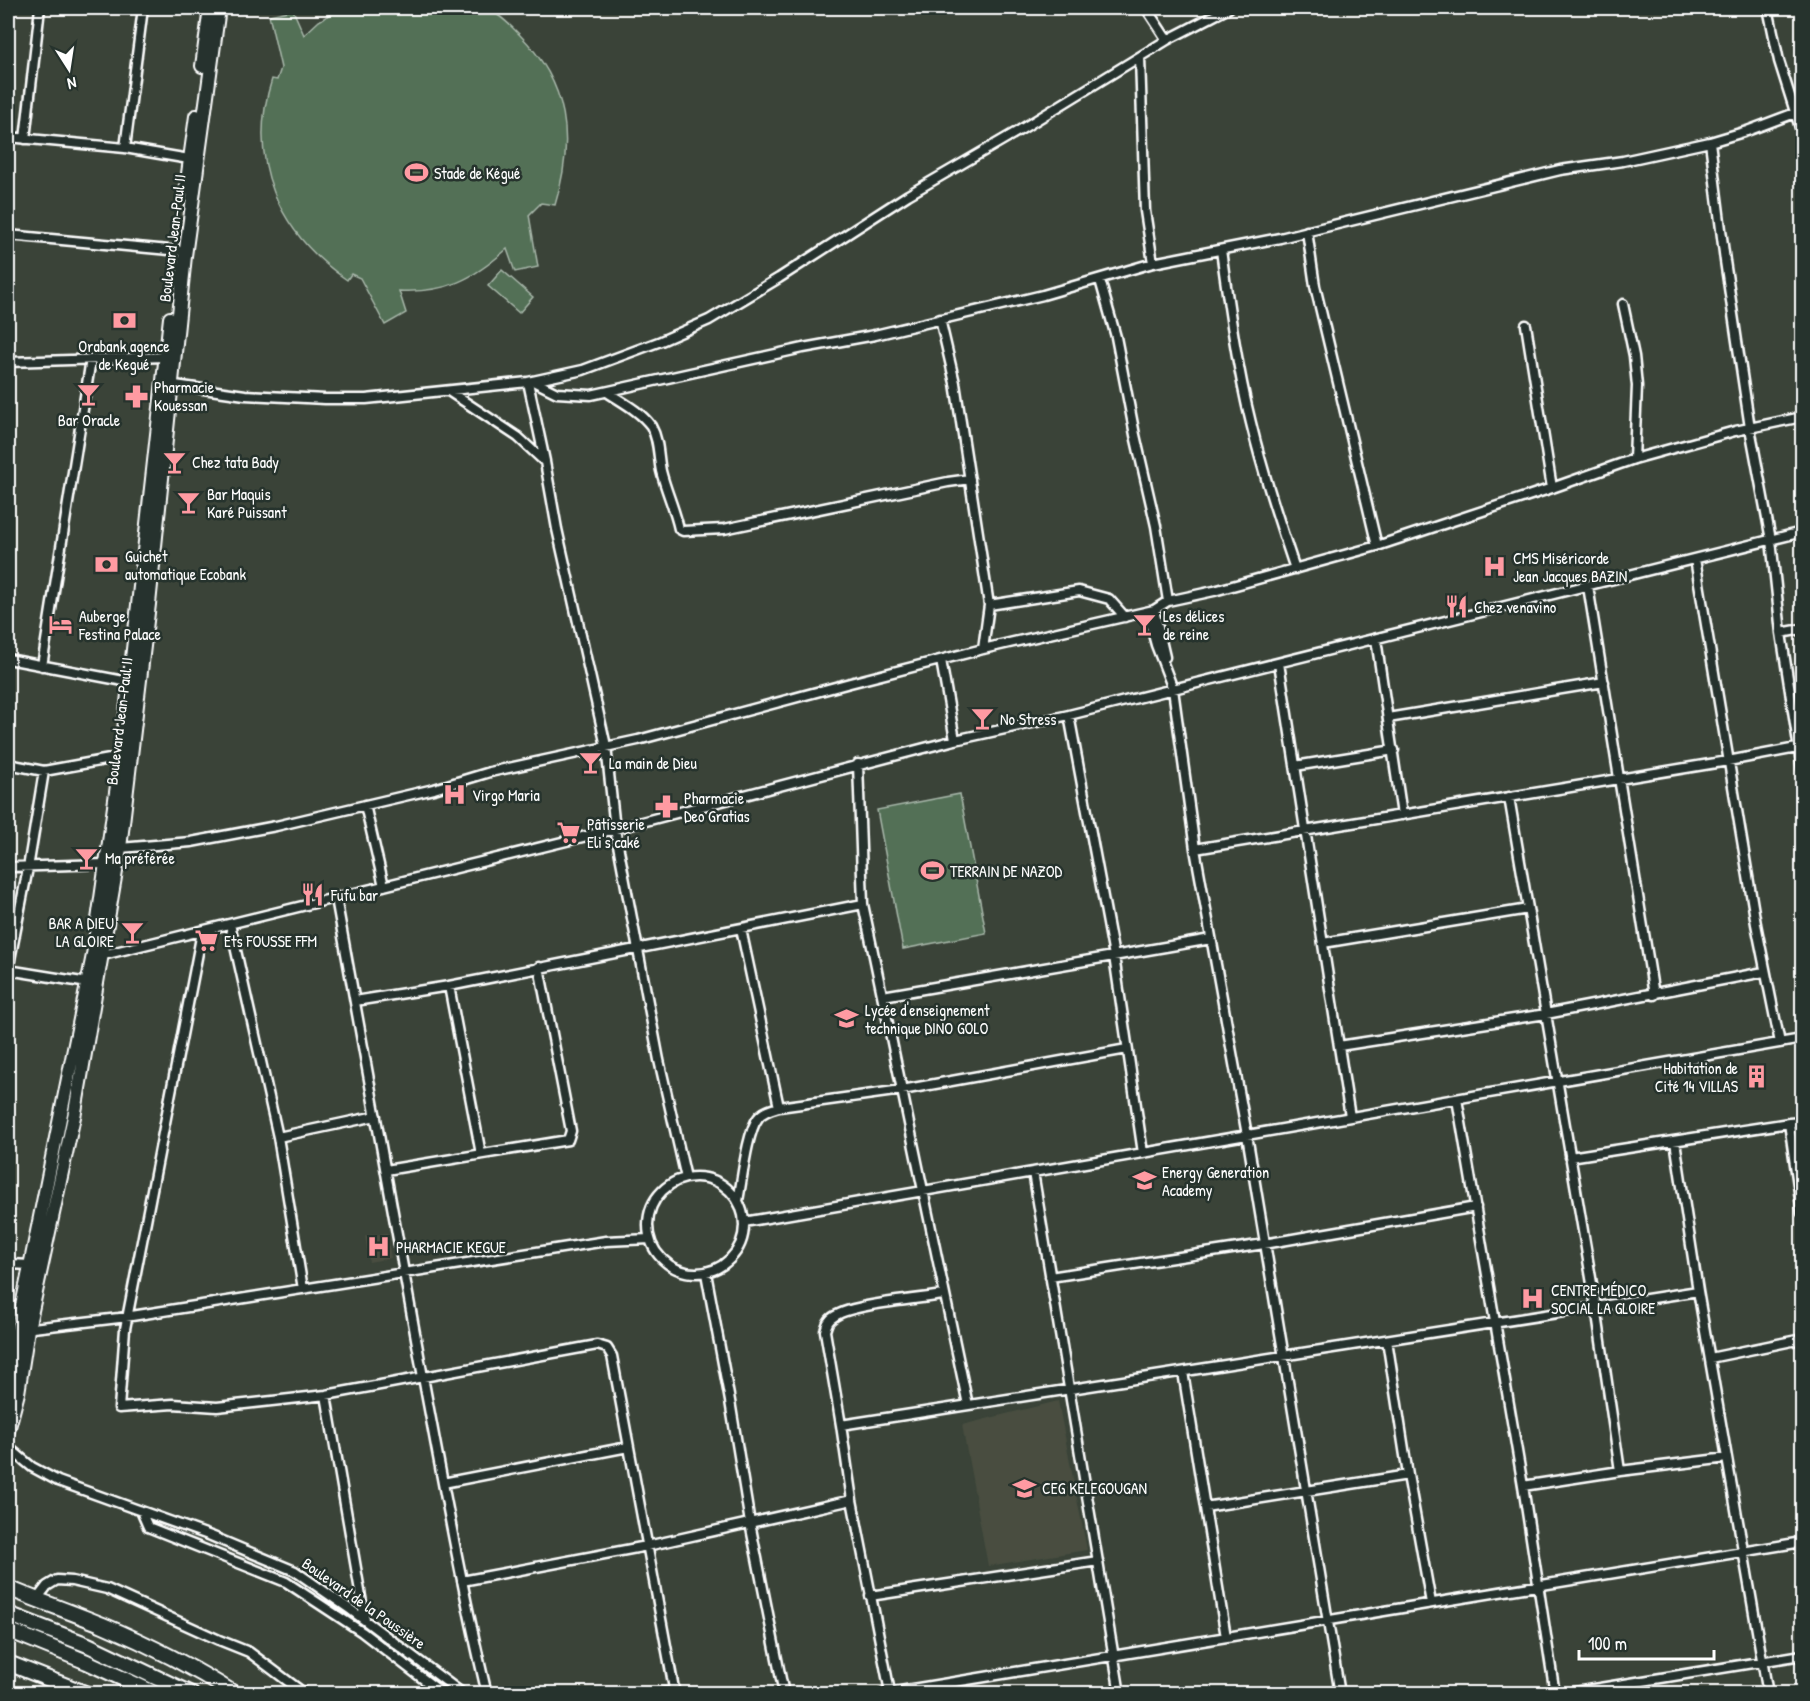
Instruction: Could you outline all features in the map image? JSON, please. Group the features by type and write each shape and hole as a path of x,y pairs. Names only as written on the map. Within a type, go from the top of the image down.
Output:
{"main road":[{"name":"Boulevard Jean-Paul II","path":"8,1376 23,1328 75,1113 98,956 120,848 149,604 167,383 165,357 210,8"},
{"name":"Boulevard Jean-Paul II","path":"8,1431 18,1393 31,1265 88,983 98,956 105,864 121,757 167,383 219,8"},
{"path":"8,1588 143,1643 201,1673 235,1694"},
{"path":"8,1614 88,1645 191,1694"},
{"path":"8,1630 87,1662 156,1694"},
{"path":"8,1663 87,1694"}],"street":[{"path":"25,139 40,8"},
{"path":"125,148 143,8"},
{"path":"1146,8 1167,40"},
{"path":"167,383 245,395 366,399 532,382 583,370 662,341 709,320 908,195 1167,40 1229,8"},
{"path":"1768,8 1779,61 1799,112 1803,134"},
{"path":"1140,57 1144,211 1153,263"},
{"path":"532,382 557,393 588,395 803,348 875,336 1100,280 1153,263 1307,231 1560,170 1623,161 1710,142 1799,112"},
{"path":"8,137 125,148 189,159"},
{"path":"1710,142 1725,261 1750,428 1771,540 1781,633 1803,769"},
{"path":"1307,231 1314,286 1377,546"},
{"path":"8,235 180,251"},
{"path":"1221,250 1232,328 1251,422 1273,503 1295,569"},
{"path":"1100,280 1116,337 1156,526 1168,601"},
{"path":"1623,304 1634,356 1637,386 1634,459"},
{"path":"940,319 955,383 989,605 983,649"},
{"path":"1526,325 1552,488"},
{"path":"8,362 165,357"},
{"path":"42,666 91,359"},
{"path":"532,382 557,529 606,746 615,829 659,1060 686,1178"},
{"path":"450,392 518,437 546,462"},
{"path":"607,392 645,419 656,436 666,489 679,529 683,531 724,529 970,479"},
{"path":"120,848 191,842 365,805 434,789 490,772 639,740 850,682 983,649 1152,611 1168,601 1377,546 1634,459 1750,428 1803,417"},
{"path":"98,956 615,829 858,764 1069,715 1803,532"},
{"path":"1695,559 1764,972 1780,1043"},
{"path":"1588,586 1654,995"},
{"path":"989,605 1079,591 1109,599 1125,617"},
{"path":"1152,611 1151,627 1173,689 1194,849 1247,1135 1340,1694"},
{"path":"1781,633 1803,629"},
{"path":"1376,639 1402,814"},
{"path":"8,659 129,682"},
{"path":"941,660 955,740"},
{"path":"1279,663 1350,1117"},
{"path":"1388,718 1604,682"},
{"path":"1069,715 1114,956 1143,1153"},
{"path":"1194,849 1801,747"},
{"path":"1295,766 1394,750"},
{"path":"8,764 44,771 121,757"},
{"path":"858,764 863,904 968,1406"},
{"path":"44,771 8,970 88,983"},
{"path":"1509,797 1596,1307 1620,1471"},
{"path":"365,805 384,886"},
{"path":"8,867 105,864"},
{"path":"336,898 442,1483 488,1694"},
{"path":"356,1001 449,986 863,904"},
{"path":"1323,943 1528,909"},
{"path":"230,924 278,1137 303,1289"},
{"path":"741,929 779,1107"},
{"path":"202,932 127,1317 120,1408 173,1404 217,1407 326,1395 597,1345 607,1348 612,1356 675,1692 658,1694"},
{"path":"883,996 1211,939"},
{"path":"386,1170 540,1146 570,1138 571,1131 539,968"},
{"path":"1339,1046 1546,1014 1764,972"},
{"path":"449,986 481,1154"},
{"path":"744,1222 1803,1039"},
{"path":"738,1201 752,1133 758,1118 767,1110 902,1090 1127,1049"},
{"path":"1457,1099 1523,1486 1555,1694"},
{"path":"278,1137 376,1116"},
{"path":"1570,1157 1803,1122"},
{"path":"1789,1123 1803,1213"},
{"path":"1675,1141 1726,1458 1768,1694"},
{"path":"1033,1172 1120,1694"},
{"path":"701,1177 716,1181 729,1190 738,1201 744,1222 743,1236 730,1260 719,1268 706,1273 684,1272 665,1263 655,1253 647,1224 650,1208 658,1194 671,1183 686,1178 701,1177"},
{"path":"1050,1277 1264,1244 1476,1207"},
{"path":"23,1328 127,1317 606,1241 650,1239"},
{"path":"8,1264 31,1265"},
{"path":"706,1273 750,1522 784,1694"},
{"path":"842,1425 1698,1291"},
{"path":"944,1295 851,1309 836,1315 828,1322 825,1331 886,1693 1803,1542"},
{"path":"1710,1358 1803,1339"},
{"path":"1387,1340 1431,1603"},
{"path":"1183,1372 1226,1637"},
{"path":"326,1395 365,1620"},
{"name":"Boulevard de la Poussière","path":"8,1447 32,1467 58,1481 211,1536 295,1571 365,1620 463,1694"},
{"path":"442,1483 628,1447"},
{"path":"1523,1486 1726,1458"},
{"path":"1205,1508 1408,1475"},
{"path":"462,1581 647,1546 852,1500"},
{"name":"Boulevard de la Poussière","path":"141,1511 148,1527 286,1582 362,1632 443,1694"},
{"path":"870,1596 1098,1561"},
{"path":"37,1599 46,1586 57,1580 107,1589 249,1652 305,1694"},
{"path":"1563,1694 1803,1655"}],"shaded area":[{"name":"PHARMACIE KEGUE","path":"387,1233 391,1258 369,1262 365,1236"},
{"name":"CEG KELEGOUGAN","path":"1058,1401 1087,1550 988,1566 962,1425"}],"green space":[{"name":"Stade de Kégué","path":"340,8 455,8 467,13 473,8 480,8 498,15 536,53 558,93 566,136 565,158 555,205 541,203 529,215 538,267 515,272 507,249 482,269 458,282 431,290 399,291 406,313 385,325 360,278 351,274 347,280 323,261 303,240 286,217 274,192 266,166 263,138 265,109 272,79 277,80 281,68 269,15 293,10 304,35 319,21"},
{"path":"502,270 533,297 519,313 488,286"},
{"name":"TERRAIN DE NAZOD","path":"960,794 986,933 903,949 877,810"}],"place":[{"name":"Stade de Kégué","path":"416,173"},
{"name":"Orabank agence de Kegué","path":"124,321"},
{"name":"Bar Oracle","path":"89,395"},
{"name":"Pharmacie Kouessan","path":"136,396"},
{"name":"Chez tata Bady","path":"174,462"},
{"name":"Bar Maquis Karé Puissant","path":"189,503"},
{"name":"Guichet automatique Ecobank","path":"107,565"},
{"name":"CMS Miséricorde Jean Jacques BAZIN","path":"1495,567"},
{"name":"Chez venavino","path":"1456,607"},
{"name":"Auberge Festina Palace","path":"61,625"},
{"name":"Les délices de reine","path":"1145,625"},
{"name":"No Stress","path":"982,719"},
{"name":"La main de Dieu","path":"591,763"},
{"name":"Virgo Maria","path":"454,795"},
{"name":"Pharmacie Deo Gratias","path":"666,807"},
{"name":"Pâtisserie Eli's caké","path":"569,833"},
{"name":"Ma préférée","path":"87,858"},
{"name":"TERRAIN DE NAZOD","path":"932,871"},
{"name":"Fufu bar","path":"313,895"},
{"name":"BAR A DIEU LA GLOIRE","path":"132,932"},
{"name":"Ets FOUSSE FFM","path":"206,941"},
{"name":"Lycée d'enseignement technique DINO GOLO","path":"847,1019"},
{"name":"Habitation de Cité 14 VILLAS","path":"1756,1077"},
{"name":"Energy Generation Academy","path":"1144,1181"},
{"name":"PHARMACIE KEGUE","path":"378,1247"},
{"name":"CENTRE MÉDICO SOCIAL LA GLOIRE","path":"1533,1299"},
{"name":"CEG KELEGOUGAN","path":"1024,1488"}]}
